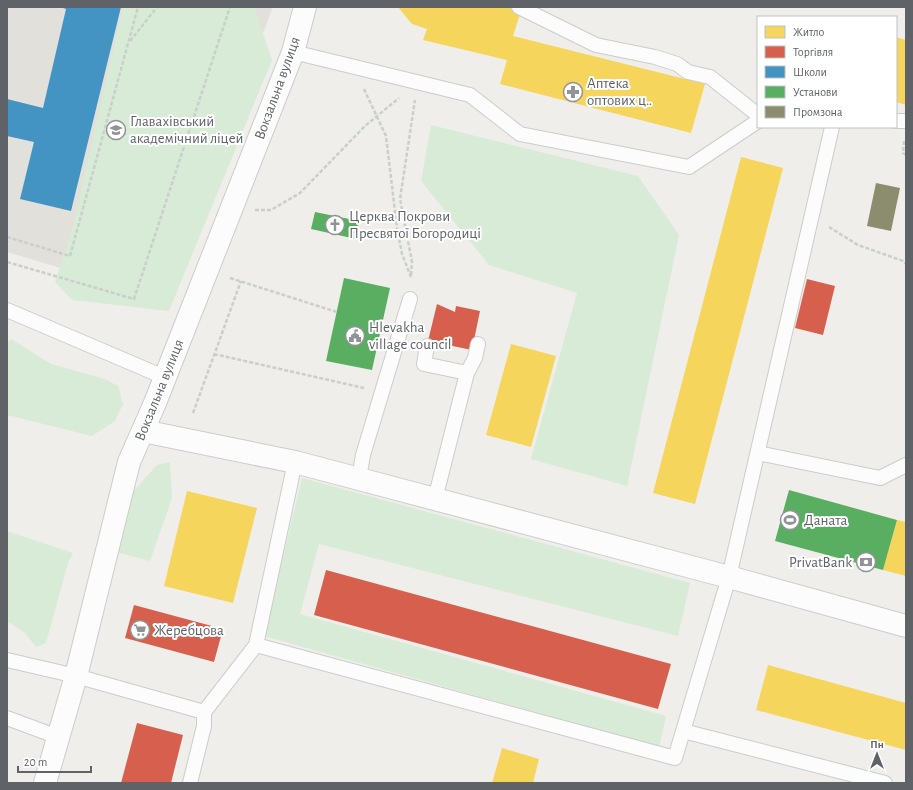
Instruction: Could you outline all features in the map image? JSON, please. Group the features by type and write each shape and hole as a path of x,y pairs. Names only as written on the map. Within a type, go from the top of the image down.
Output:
{"street":[{"name":"Вокзальна вулиця","path":"45,783 76,676 129,462 143,431 293,52 305,7"},
{"path":"143,431 295,462 359,478 906,626"}],"lane":[{"path":"518,7 596,45 654,57 677,64 688,72 710,77 757,114"},
{"path":"293,52 470,95 520,134 689,167 757,122"},
{"path":"256,645 675,758 729,577 832,128"},
{"path":"359,478 363,455 410,299"},
{"path":"7,310 164,377"},
{"path":"436,499 466,373 475,358 478,344"},
{"path":"427,346 424,364 466,373"},
{"path":"758,453 880,478 906,465"},
{"path":"190,783 204,726 204,712 256,645 295,462"},
{"path":"7,660 76,676 204,712"},
{"path":"7,718 58,737"},
{"path":"683,731 885,783"}],"path":[{"path":"7,237 70,256 138,7"},
{"path":"129,43 157,7"},
{"path":"7,262 134,299 230,7"},
{"path":"353,66 386,136 397,228 402,254 411,276"},
{"path":"230,210 271,210 300,193 377,117 418,82"},
{"path":"410,299 412,262 400,199 418,82"},
{"path":"812,216 858,245 903,261 906,264"},
{"path":"206,270 337,312"},
{"path":"193,413 241,281"},
{"path":"214,354 382,392"}],"shaded area":[{"name":"Главахівський академічний ліцей","path":"7,7 273,7 156,310 111,283 7,252"}],"green space":[{"name":"Главахівський академічний ліцей","path":"123,7 254,7 272,60 169,311 72,300 55,282 72,230"},
{"path":"431,125 638,176 679,235 627,486 531,459 577,293 489,265 421,181"},
{"path":"11,339 51,364 105,379 118,386 123,404 115,421 92,436 7,415 7,344"},
{"path":"170,462 172,498 150,561 116,552 130,495 157,465"},
{"path":"302,478 690,583 678,636 319,544 300,614 666,716 659,747 264,636"},
{"path":"7,531 73,553 68,563 46,643 36,647 25,633 7,621"}],"building: Житло":[{"path":"398,7 505,7 521,11 513,36 705,84 691,133 500,84 507,60 423,40 427,29 412,24"},
{"path":"897,37 906,40 906,105 897,102"},
{"path":"741,157 783,168 695,504 653,493"},
{"path":"511,344 556,356 531,447 486,435"},
{"path":"187,491 257,508 233,603 164,586"},
{"path":"897,520 906,522 906,576 883,570"},
{"path":"768,665 906,703 906,750 756,710"},
{"path":"502,748 539,759 533,783 492,783"}],"building: Торгівля":[{"path":"807,279 835,286 823,335 795,328"},
{"path":"437,304 455,312 456,306 480,311 472,350 428,341"},
{"path":"326,570 671,664 658,709 314,615"},
{"path":"134,605 223,629 214,662 125,638"},
{"path":"137,723 183,735 171,783 121,783"}],"building: Школи":[{"path":"60,7 121,7 71,211 20,199 34,142 7,136 7,99 43,108 66,9"}],"building: Установи":[{"name":"Церква Покрови Пресвятої Богородиці","path":"315,212 359,221 356,239 311,229"},
{"name":"Hlevakha village council","path":"344,278 390,288 372,370 326,361"},
{"path":"789,490 897,520 883,570 775,541"}],"building: Промзона":[{"path":"876,183 900,188 891,231 867,226"}],"place":[{"name":"Аптека оптових ц‥","path":"573,92"},
{"name":"Главахівський академічний ліцей","path":"116,130"},
{"name":"Церква Покрови Пресвятої Богородиці","path":"335,225"},
{"name":"Hlevakha village council","path":"355,336"},
{"name":"Даната","path":"790,520"},
{"name":"PrivatBank","path":"866,562"},
{"name":"Жеребцова","path":"140,630"}]}
